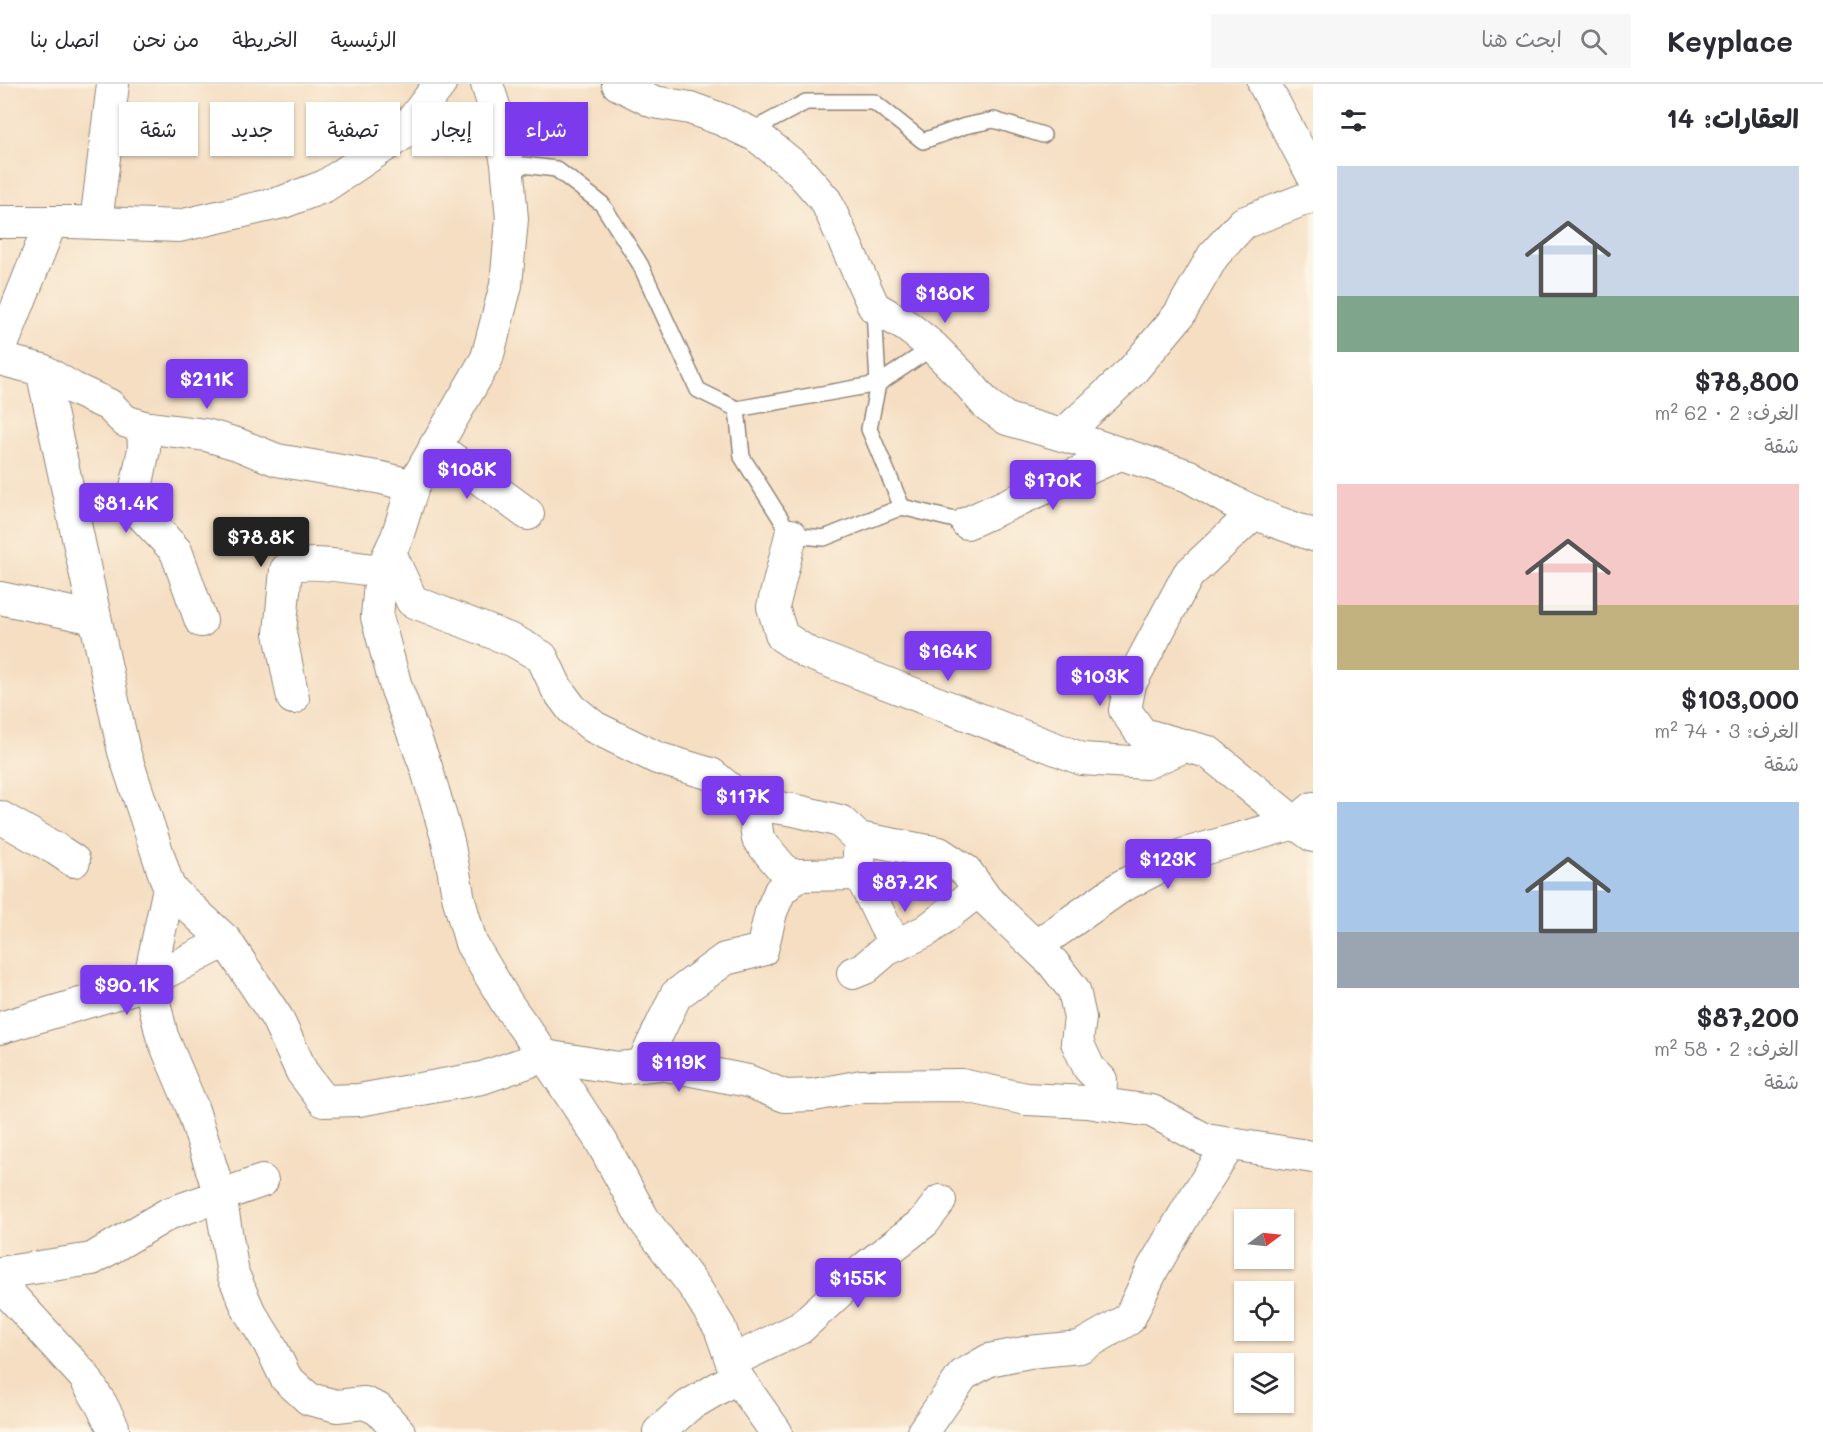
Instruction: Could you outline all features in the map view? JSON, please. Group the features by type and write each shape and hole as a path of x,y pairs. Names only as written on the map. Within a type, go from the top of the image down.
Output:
{"street":[{"path":"96,223 113,84"},
{"path":"0,222 179,226 283,202 325,186 401,135 440,84"},
{"path":"487,84 497,116 507,164 512,219 506,285 487,358 469,393 413,486 398,537 385,562 377,617 396,687 426,767 448,841 459,900 471,943 508,1005 601,1141 644,1220 702,1299 720,1328 734,1369 776,1432"},
{"path":"618,84 654,102 690,108 749,132 798,169 826,201 874,307 908,327 933,347 986,404 1007,419 1189,476 1233,502 1313,535"},
{"path":"1264,84 1313,176"},
{"path":"1063,435 1132,371 1179,315 1213,256 1244,223 1313,196"},
{"path":"0,350 51,222"},
{"path":"0,359 42,370 108,405 125,421 143,427 206,435 237,444 277,460 382,478 413,486"},
{"path":"42,370 124,752 169,888 226,941 277,1018 302,1072 324,1101 359,1100 482,1078 545,1056 618,1068 661,1064 747,1081 785,1096 814,1095 862,1086 961,1085 1026,1099 1100,1104 1152,1111 1206,1140 1313,1157"},
{"path":"143,427 144,449 135,493 142,515 176,550 201,621"},
{"path":"435,446 528,514"},
{"path":"967,524 1120,454"},
{"path":"1255,512 1188,574 1130,684 1125,710 1142,734 1208,752 1307,822"},
{"path":"791,535 773,607 782,636 808,654 1082,759 1146,763 1185,746"},
{"path":"293,698 280,633 286,570 292,565 307,563 385,562"},
{"path":"385,562 412,601 514,640 542,657 556,689 572,709 594,727 657,758 711,774 738,796 753,804 794,810 840,821 858,838 939,853 966,871 986,900 1053,963 1074,990 1080,1018 1077,1041 1089,1068 1101,1080 1100,1104"},
{"path":"0,598 95,618"},
{"path":"753,804 758,839 792,880"},
{"path":"0,817 74,861"},
{"path":"1036,946 1122,886 1185,854 1307,822"},
{"path":"858,838 860,874 885,926 897,945"},
{"path":"642,1066 676,995 724,959 762,950 771,912 780,891 792,880 798,875 860,874"},
{"path":"169,888 149,981 162,1036 192,1107 220,1195 233,1274 249,1311 269,1343 286,1378 309,1399 337,1406 364,1402 378,1409 399,1432"},
{"path":"853,973 866,968 886,950 926,931 979,890"},
{"path":"0,1028 137,987 226,941"},
{"path":"923,1432 963,1375 989,1360 1029,1352 1080,1347 1129,1319 1159,1258 1230,1144"},
{"path":"113,1432 113,1427 84,1376 3,1290 92,1260 168,1214 262,1181"},
{"path":"660,1432 734,1369 800,1328 866,1268 924,1222 940,1201"}],"lane":[{"path":"749,132 806,102 874,102 923,141 965,126 994,120 1043,135"},
{"path":"507,164 556,169 602,204 640,264 698,390 737,409 878,384 933,347"},
{"path":"874,307 878,384 869,429 902,507"},
{"path":"737,409 742,457 791,535 824,538 902,507 967,524"}]}
